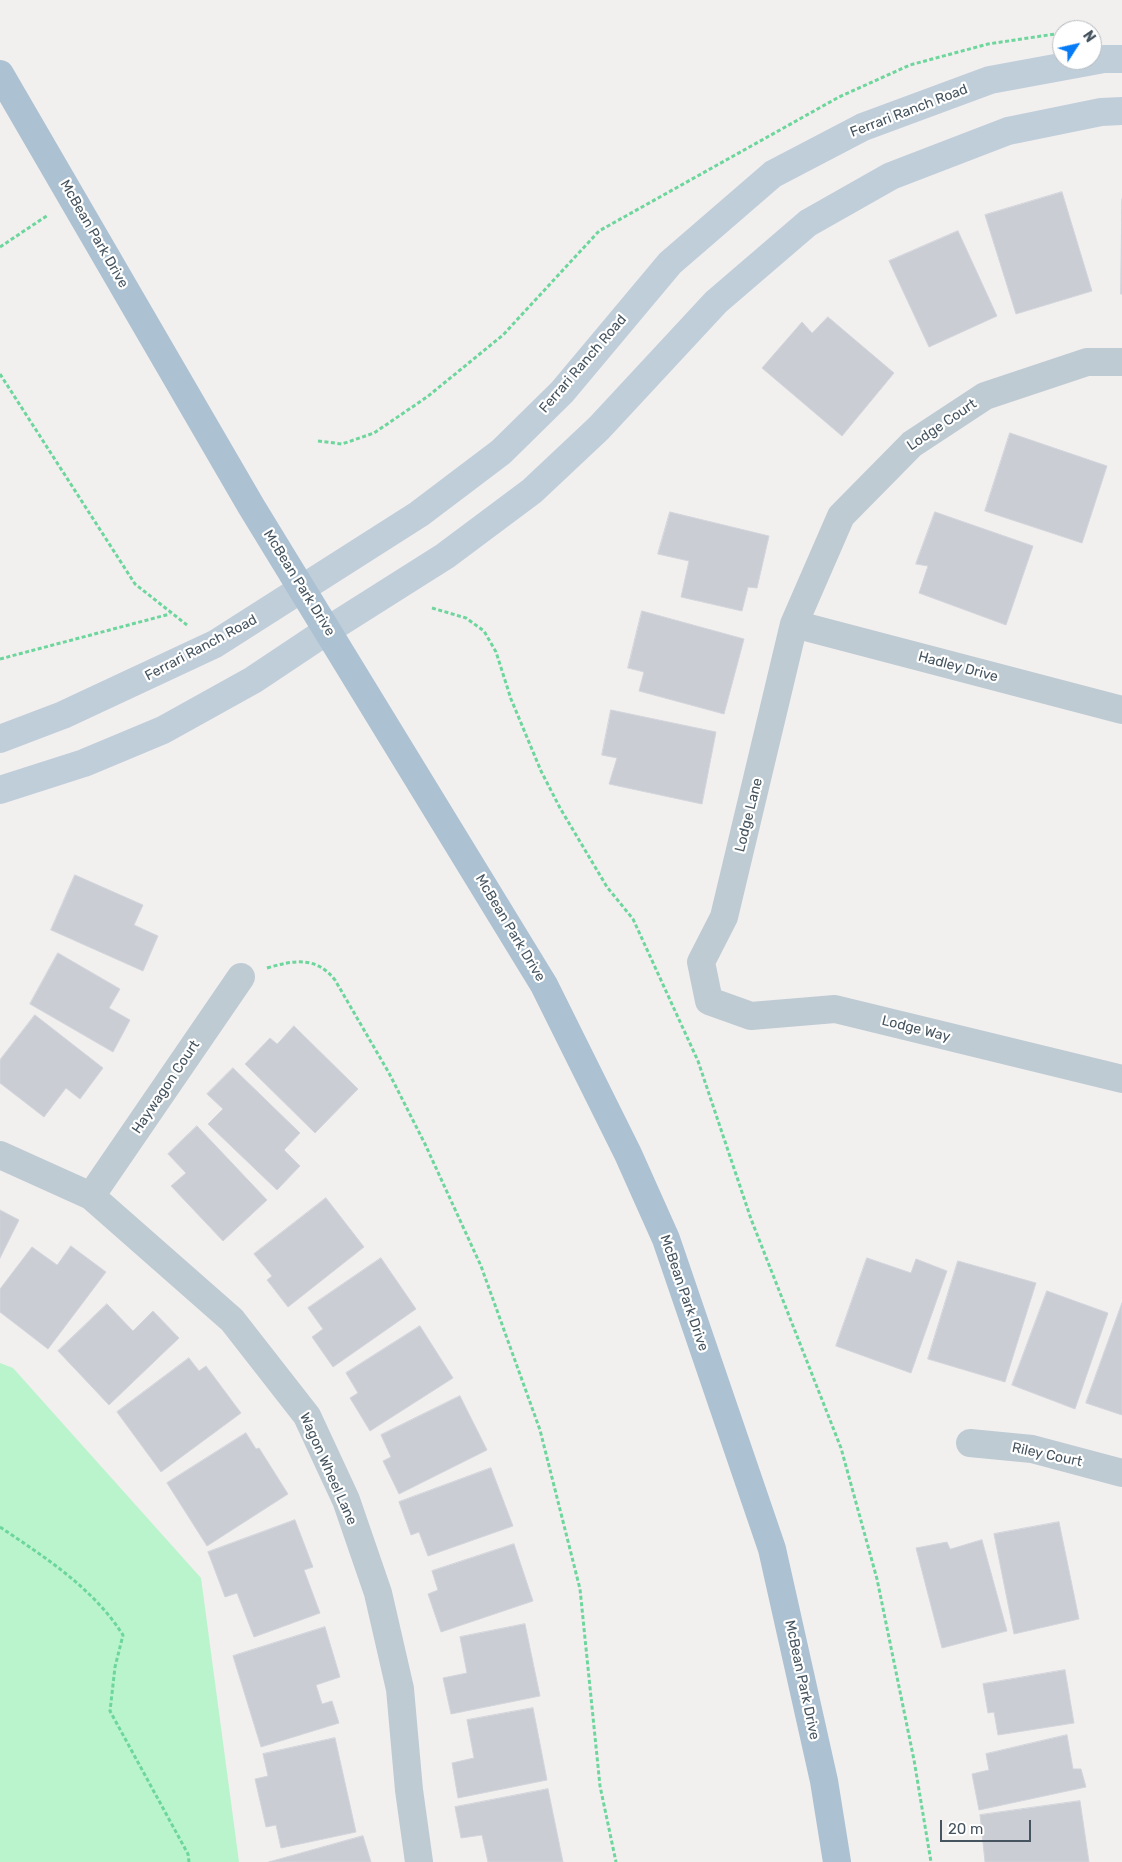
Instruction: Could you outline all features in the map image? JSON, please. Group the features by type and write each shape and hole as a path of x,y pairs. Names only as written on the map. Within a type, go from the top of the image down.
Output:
{"main road":[{"name":"Ferrari Ranch Road","path":"0,739 63,715 144,679 215,644 419,514 500,452 562,392 670,263 772,174 863,127 990,80 1104,59 1122,59"},
{"name":"McBean Park Drive","path":"0,74 251,506 544,984 628,1154 666,1239 772,1549 820,1762 836,1862"},
{"path":"0,790 84,763 163,730 253,680 328,630 446,556 532,491 599,428 716,302 808,223 891,176 1008,132 1102,112 1122,111"}],"street":[{"name":"Lodge Court","path":"794,624 841,516 912,444 985,396 1087,362 1122,362"},
{"name":"Hadley Drive","path":"794,624 1122,710"},
{"name":"Lodge Lane","path":"709,1001 701,962 724,917 794,624"},
{"name":"Haywagon Court","path":"92,1196 240,977"},
{"name":"Lodge Way","path":"709,1001 751,1016 835,1009 1122,1079"},
{"name":"Wagon Wheel Lane","path":"0,1155 92,1196 232,1320 307,1416 346,1500 378,1593 400,1689 409,1790 419,1862"},
{"name":"Riley Court","path":"970,1443 1032,1449 1122,1473"}],"path":[{"path":"318,441 342,444 374,433 427,397 503,334 599,231 839,97 910,65 988,44 1052,34"},
{"path":"0,247 73,198"},
{"path":"0,374 135,584 171,614 215,644"},
{"path":"432,608 466,618 484,631 496,652 511,699 541,771 560,808 607,887 633,919 698,1061 751,1218 841,1448 877,1579 930,1840 931,1862"},
{"path":"0,659 171,614"},
{"path":"240,977 280,964 300,961 316,964 326,969 350,1004 389,1073 481,1266 540,1430 580,1589 600,1786 616,1862"},
{"path":"0,1527 63,1570 109,1614 123,1635 115,1667 110,1711 184,1846 189,1862"}],"green space":[{"path":"0,1363 13,1368 201,1578 239,1862 0,1862"}],"building":[{"path":"1062,192 1092,291 1016,314 985,215"},
{"path":"1122,199 1122,294 1121,294"},
{"path":"958,231 997,316 929,347 889,261"},
{"path":"828,317 894,373 842,436 762,368 802,322 812,333"},
{"path":"1010,433 1107,466 1082,543 985,511"},
{"path":"670,512 769,536 757,588 748,587 742,611 681,597 689,561 658,554"},
{"path":"935,512 1033,546 1006,625 919,593 928,566 916,564"},
{"path":"642,611 744,639 724,714 639,691 644,672 628,668"},
{"path":"611,710 716,732 702,804 609,784 617,758 602,755"},
{"path":"75,875 143,905 134,925 158,936 143,971 51,930"},
{"path":"58,953 120,989 109,1008 130,1020 113,1052 30,1004"},
{"path":"35,1015 103,1068 80,1099 66,1088 44,1117 0,1083 0,1060"},
{"path":"294,1026 358,1089 315,1133 245,1064 270,1038 277,1044"},
{"path":"233,1068 300,1133 284,1150 300,1166 277,1190 208,1124 223,1109 207,1094"},
{"path":"197,1126 267,1200 223,1241 171,1186 186,1173 168,1154"},
{"path":"326,1198 364,1247 288,1307 267,1280 272,1276 254,1254"},
{"path":"0,1210 19,1220 0,1258"},
{"path":"71,1246 106,1272 48,1349 0,1312 0,1289 32,1247 57,1265"},
{"path":"381,1258 416,1309 333,1367 312,1337 323,1329 308,1308"},
{"path":"867,1258 911,1273 916,1259 947,1271 911,1373 836,1346"},
{"path":"958,1261 1036,1283 1005,1382 928,1359"},
{"path":"1047,1291 1108,1313 1075,1409 1012,1385"},
{"path":"1122,1303 1122,1415 1086,1403"},
{"path":"107,1304 133,1331 153,1311 179,1338 109,1405 58,1351"},
{"path":"420,1326 453,1378 370,1431 350,1398 358,1393 346,1373"},
{"path":"189,1358 199,1371 206,1366 241,1413 161,1472 117,1412"},
{"path":"460,1396 487,1450 399,1494 383,1461 391,1457 381,1435"},
{"path":"246,1433 256,1449 259,1448 288,1494 207,1546 167,1483"},
{"path":"491,1468 513,1526 428,1556 419,1532 411,1535 399,1502"},
{"path":"295,1520 313,1567 304,1570 320,1613 254,1637 237,1593 225,1597 208,1552"},
{"path":"1059,1522 1079,1619 1014,1634 994,1534"},
{"path":"982,1540 1007,1631 942,1648 916,1548 947,1542 950,1549"},
{"path":"514,1544 533,1601 441,1632 428,1594 438,1590 432,1571"},
{"path":"525,1624 540,1696 451,1714 443,1678 467,1673 460,1637"},
{"path":"325,1627 340,1677 316,1685 322,1704 332,1701 339,1723 261,1747 233,1656"},
{"path":"1065,1670 1074,1723 998,1735 994,1712 988,1713 983,1684"},
{"path":"533,1708 547,1780 458,1798 452,1763 474,1758 467,1720"},
{"path":"1067,1735 1073,1769 1081,1769 1086,1787 979,1810 972,1774 989,1770 986,1754"},
{"path":"335,1738 356,1832 281,1848 276,1825 266,1827 255,1779 268,1776 263,1754"},
{"path":"548,1789 563,1862 488,1862 482,1835 461,1838 455,1807"},
{"path":"1080,1801 1089,1862 985,1862 980,1815"},
{"path":"363,1836 371,1862 269,1862"}]}
